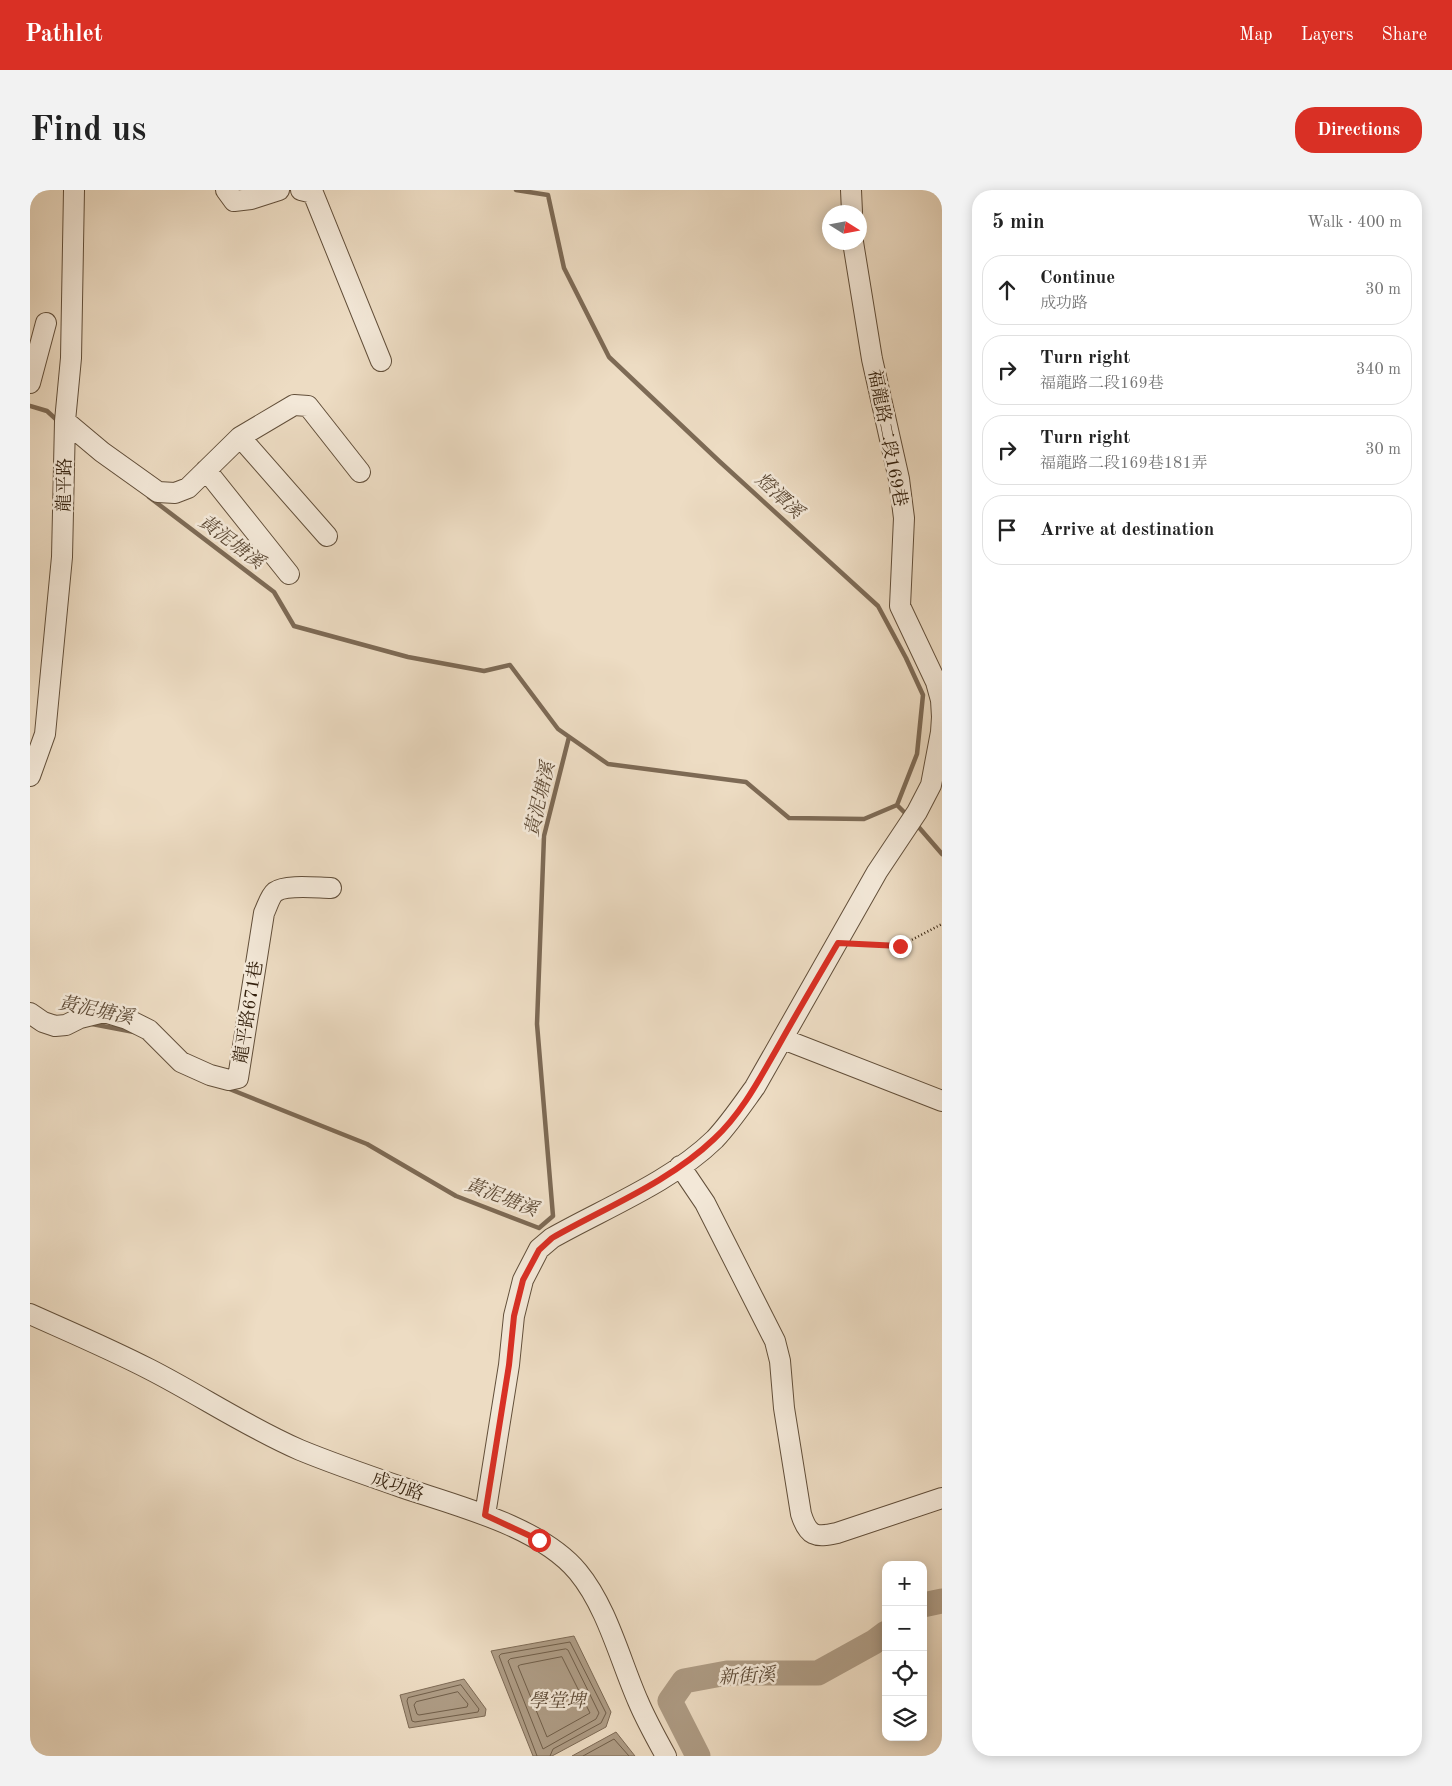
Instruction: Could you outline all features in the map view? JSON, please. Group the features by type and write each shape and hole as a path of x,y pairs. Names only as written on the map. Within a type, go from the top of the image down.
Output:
{"street":[{"name":"龍平路","path":"30,776 45,734 62,557 65,421 71,341 74,190"},
{"path":"226,190 234,201 251,199 279,190"},
{"path":"301,190 313,193 381,361"},
{"path":"851,190 852,205"},
{"name":"福龍路二段169巷","path":"485,1515 509,1365 514,1316 523,1280 539,1250 552,1238 651,1185 680,1166 714,1139 737,1112 755,1087 877,872 917,812 931,785 941,732 941,700 936,682 900,606 904,518 898,479 872,359 854,250"},
{"path":"30,383 38,321 71,341"},
{"path":"65,421 102,452 158,492 175,494 188,488 240,437 294,405 308,406 360,472"},
{"path":"240,437 327,536"},
{"path":"206,470 289,574"},
{"name":"龍平路671巷","path":"30,1013 43,1022 55,1026 66,1025 80,1018 104,1012 127,1019 149,1030 181,1062 210,1075 229,1080 238,1078 264,913 275,892 287,888 331,888"},
{"path":"783,1039 942,1101"},
{"path":"680,1166 705,1203 775,1341 780,1361 784,1408 801,1514 805,1527 813,1534 823,1536 942,1498"},
{"name":"成功路","path":"30,1314 150,1369 229,1414 299,1449 373,1478 485,1515 539,1540 562,1556 579,1573 592,1594 607,1624 638,1702 666,1756"}],"path":[{"path":"838,943 900,946 942,924"}],"water":[{"name":"學堂埤","path":"574,1636 611,1712 606,1727 552,1756 533,1756 491,1651"},
{"path":"464,1679 486,1709 485,1716 409,1728 400,1695"},
{"path":"616,1732 635,1756 572,1756"}],"waterway":[{"name":"燈潭溪","path":"516,190 548,195 564,268 609,357 719,461 878,606 906,658 923,695 917,754 897,805 909,817"},
{"name":"黃泥塘溪","path":"30,406 47,411 59,422"},
{"name":"黃泥塘溪","path":"149,497 274,592 294,626 408,657 484,671 510,665 558,729 608,764 746,782 789,818 864,819 897,805"},
{"name":"黃泥塘溪","path":"227,1088 367,1144 456,1196 539,1228 553,1216 537,1024 544,836 569,737"},
{"name":"燈潭溪","path":"916,824 942,854"},
{"name":"黃泥塘溪","path":"92,1024 134,1032"},
{"name":"新街溪","path":"927,1604 942,1601"},
{"name":"新街溪","path":"698,1756 670,1701 684,1681 727,1673 818,1673 882,1636"}],"route":[{"path":"539,1540 485,1515 509,1365 514,1316 523,1280 539,1250 552,1238 651,1185 683,1164 714,1139 755,1087 838,943 900,946"}]}
